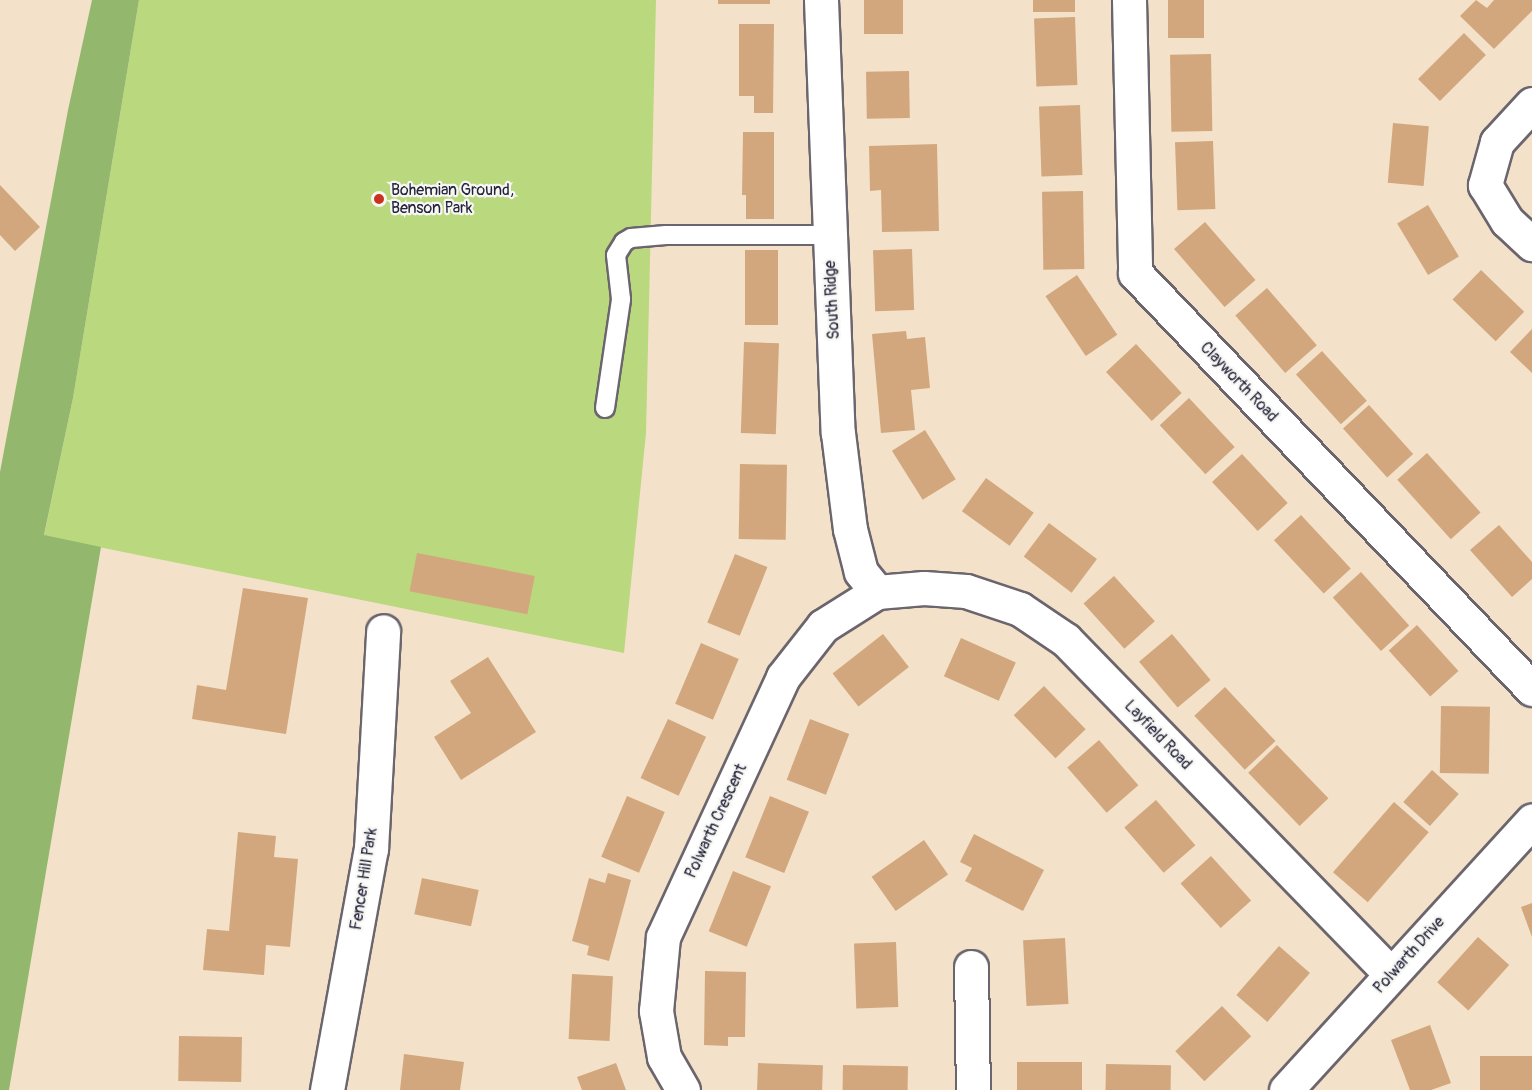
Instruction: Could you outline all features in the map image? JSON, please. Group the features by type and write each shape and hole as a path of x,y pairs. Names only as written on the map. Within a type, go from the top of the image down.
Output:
{"street":[{"name":"South Ridge","path":"820,0 838,433 850,529 861,572 877,592"},
{"name":"Clayworth Road","path":"1129,0 1135,273 1532,689"},
{"path":"1532,104 1497,142 1485,185 1507,221 1532,244"},
{"name":"Layfield Road","path":"877,592 924,588 966,591 1020,609 1066,639 1391,974"},
{"name":"Polwarth Crescent","path":"683,1090 664,1057 656,1011 663,937 783,677 823,626 877,592"},
{"name":"Fencer Hill Park","path":"327,1090 371,849 383,630"},
{"name":"Polwarth Drive","path":"1286,1090 1532,821"},
{"path":"970,967 973,1090"}],"lane":[{"path":"605,408 621,299 616,255 624,242 631,238 666,235 829,235"}],"green space":[{"path":"92,0 139,0 73,398 44,535 101,547 9,1090 0,1090 0,472 68,110"},
{"name":"Bohemian Ground, Benson Park","path":"139,0 656,0 646,433 624,653 44,536 73,398"}],"building":[{"path":"718,0 770,0 770,4 718,4"},
{"path":"864,0 903,0 903,34 864,34"},
{"path":"1033,0 1075,0 1075,12 1033,12"},
{"path":"1168,0 1204,0 1204,38 1168,38"},
{"path":"1476,0 1487,8 1494,0 1532,0 1532,11 1494,49 1460,16"},
{"path":"1075,17 1077,85 1036,86 1034,18"},
{"path":"739,24 774,24 773,113 754,113 754,96 739,96"},
{"path":"1464,33 1486,55 1440,101 1418,79"},
{"path":"1211,54 1212,131 1171,132 1170,55"},
{"path":"909,71 910,118 867,119 866,72"},
{"path":"1080,105 1082,175 1041,176 1039,106"},
{"path":"1393,123 1429,126 1424,186 1388,183"},
{"path":"743,132 774,132 774,219 746,219 746,195 742,195"},
{"path":"1213,141 1215,209 1177,210 1175,142"},
{"path":"937,144 939,231 882,232 881,190 870,191 869,146"},
{"path":"0,185 40,227 15,251 0,235"},
{"path":"1083,191 1084,269 1043,270 1042,192"},
{"path":"1428,205 1459,256 1428,275 1397,224"},
{"path":"1205,222 1256,280 1225,307 1174,249"},
{"path":"912,249 914,310 875,311 873,250"},
{"path":"745,250 778,250 778,325 745,325"},
{"path":"1481,270 1524,312 1496,341 1453,299"},
{"path":"1077,275 1117,335 1086,356 1045,296"},
{"path":"1267,288 1317,345 1285,373 1235,316"},
{"path":"1532,329 1532,373 1510,352"},
{"path":"906,331 907,339 925,337 930,388 911,390 915,430 881,433 872,334"},
{"path":"744,342 779,343 776,434 741,433"},
{"path":"1136,344 1182,393 1152,421 1106,372"},
{"path":"1322,351 1367,401 1341,424 1296,374"},
{"path":"1189,398 1235,447 1205,474 1160,425"},
{"path":"1369,405 1413,454 1387,477 1343,428"},
{"path":"925,430 956,479 923,500 892,451"},
{"path":"1427,453 1481,512 1451,539 1397,480"},
{"path":"1242,454 1288,503 1258,531 1212,482"},
{"path":"740,464 787,465 786,540 739,539"},
{"path":"986,478 1034,513 1010,546 962,511"},
{"path":"1301,515 1351,568 1324,594 1274,540"},
{"path":"1049,523 1097,559 1072,593 1024,557"},
{"path":"1499,525 1532,562 1532,579 1512,597 1470,550"},
{"path":"417,553 535,576 527,614 410,591"},
{"path":"735,554 767,567 740,636 707,623"},
{"path":"1361,572 1409,626 1381,651 1333,597"},
{"path":"1114,576 1155,621 1124,649 1084,603"},
{"path":"243,588 308,598 286,734 192,719 197,685 226,690"},
{"path":"1417,625 1458,671 1430,697 1389,650"},
{"path":"883,634 909,667 858,706 833,673"},
{"path":"1172,634 1211,680 1178,708 1139,662"},
{"path":"961,638 1016,662 999,701 944,676"},
{"path":"701,643 739,659 713,720 675,704"},
{"path":"488,657 536,732 461,780 434,737 471,713 450,681"},
{"path":"1044,686 1086,729 1055,758 1014,715"},
{"path":"1225,687 1275,741 1245,770 1194,716"},
{"path":"1441,706 1490,707 1489,774 1440,773"},
{"path":"668,719 706,737 679,796 641,778"},
{"path":"810,719 849,734 826,795 787,780"},
{"path":"1099,740 1138,785 1107,813 1067,768"},
{"path":"1277,745 1328,798 1300,826 1248,773"},
{"path":"1432,770 1459,794 1430,826 1403,802"},
{"path":"627,796 665,812 639,873 601,857"},
{"path":"770,796 809,812 784,873 745,857"},
{"path":"1156,800 1195,845 1164,873 1124,828"},
{"path":"1394,802 1429,832 1368,902 1333,872"},
{"path":"238,832 276,836 274,857 298,859 290,947 266,945 264,975 203,970 207,929 229,931"},
{"path":"974,834 1044,870 1023,911 965,881 972,868 960,862"},
{"path":"924,840 948,874 896,911 872,877"},
{"path":"1211,856 1251,901 1221,928 1181,883"},
{"path":"733,871 771,886 747,947 709,931"},
{"path":"608,873 631,880 609,961 587,955 589,946 572,941 589,878 605,883"},
{"path":"422,878 479,890 471,926 414,914"},
{"path":"1532,903 1532,937 1521,907"},
{"path":"1478,937 1509,965 1468,1010 1437,982"},
{"path":"1065,938 1068,1004 1027,1006 1023,940"},
{"path":"896,942 898,1007 856,1008 854,943"},
{"path":"1279,946 1310,973 1267,1022 1236,995"},
{"path":"705,971 746,972 745,1037 728,1037 728,1046 704,1045"},
{"path":"572,974 613,976 610,1041 569,1039"},
{"path":"1222,1006 1251,1036 1204,1081 1175,1051"},
{"path":"1430,1025 1451,1083 1431,1090 1410,1090 1391,1040"},
{"path":"179,1036 242,1037 241,1082 178,1081"},
{"path":"404,1054 464,1062 460,1090 400,1090"},
{"path":"1480,1056 1532,1056 1532,1090 1480,1090"},
{"path":"1017,1062 1082,1062 1082,1090 1017,1090"},
{"path":"616,1063 626,1090 582,1090 577,1077"},
{"path":"758,1063 823,1065 822,1090 757,1090"},
{"path":"1106,1064 1171,1065 1171,1090 1106,1090"},
{"path":"843,1065 908,1066 908,1090 843,1090"}],"place":[{"name":"Bohemian Ground, Benson Park","path":"379,199"}]}
